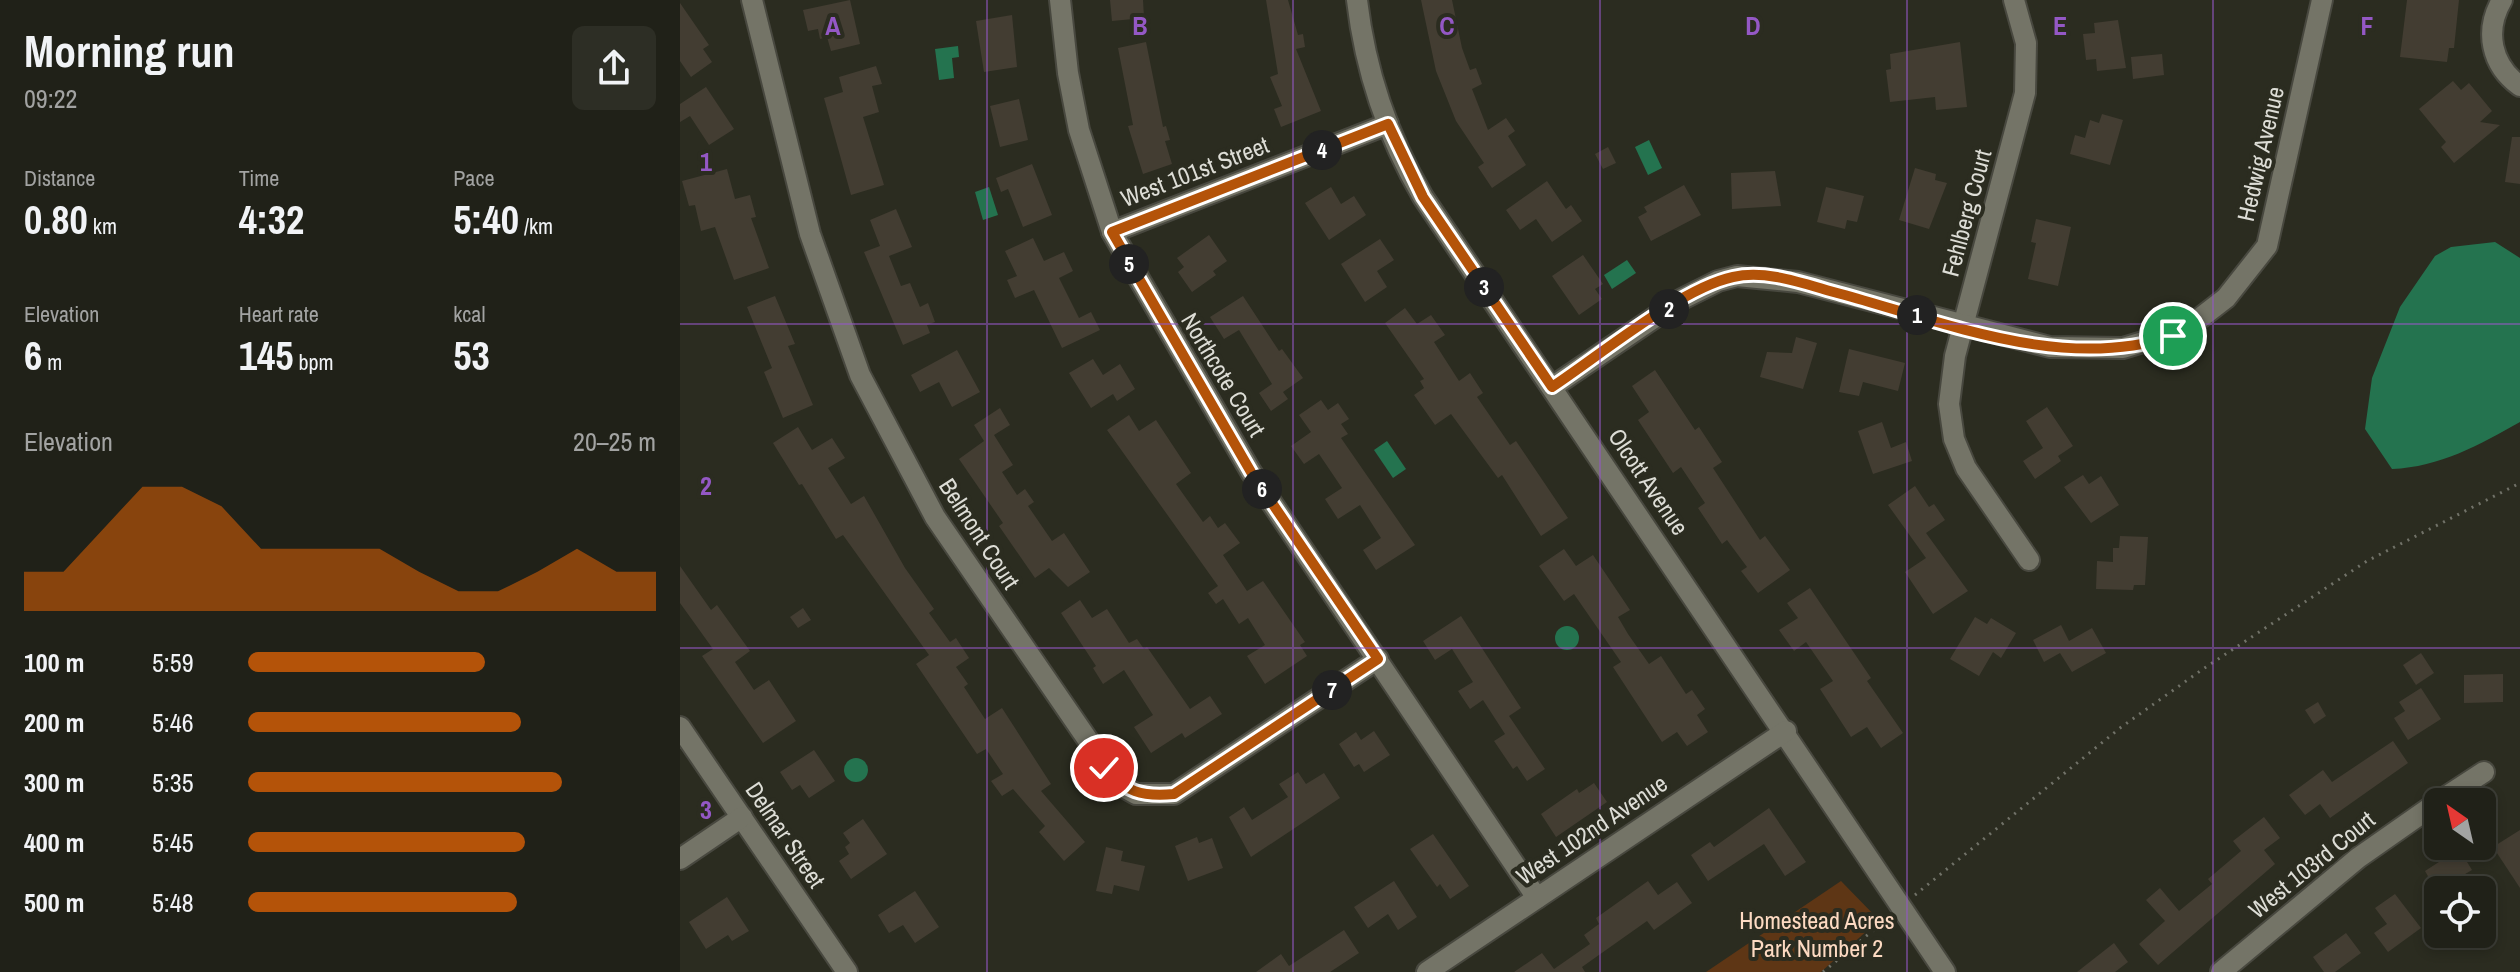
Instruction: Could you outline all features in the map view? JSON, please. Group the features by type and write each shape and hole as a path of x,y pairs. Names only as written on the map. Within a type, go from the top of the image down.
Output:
{"street":[{"name":"Belmont Court","path":"752,0 810,234 860,375 935,517 1118,784 1136,794 1174,794 1378,659"},
{"name":"Northcote Court","path":"1060,0 1068,73 1079,130 1112,232 1251,472 1537,898"},
{"name":"Olcott Avenue","path":"1357,0 1367,57 1388,124 1423,197 1786,731 1945,972"},
{"name":"Fehlberg Court","path":"2014,0 2026,43 2025,93 1949,390 1954,439 1966,468 2029,560"},
{"name":"Hedwig Avenue","path":"1552,387 1682,299 1718,281 1737,276 1798,282 2050,347 2123,348 2173,336 2220,305 2239,286 2267,246 2322,0"},
{"path":"2502,0 2492,33 2495,58 2520,86"},
{"name":"West 101st Street","path":"1112,232 1388,124"},
{"name":"Delmar Street","path":"680,727 847,972"},
{"name":"West 102nd Avenue","path":"1427,972 1786,731"},
{"name":"West 103rd Court","path":"2459,788 2484,772"},
{"name":"West 103rd Court","path":"2221,972 2358,858 2424,812"},
{"path":"680,859 742,817"}],"path":[{"path":"1823,972 2120,728 2203,669 2367,561 2520,483"}],"green space":[{"name":"Homestead Acres Park Number 2","path":"1841,881 1879,920 1821,972 1706,972"}],"shaded area":[{"path":"958,46 959,57 952,58 954,78 939,80 935,49"},
{"path":"1649,140 1662,168 1648,175 1635,147"},
{"path":"989,187 998,215 983,220 975,192"},
{"path":"2495,242 2520,258 2520,422 2443,459 2392,469 2365,429 2372,378 2400,307 2435,256 2451,247"},
{"path":"1627,260 1636,273 1612,289 1604,275"},
{"path":"1387,441 1406,469 1393,478 1374,450"},
{"path":"1567,626 1576,629 1579,638 1576,647 1567,650 1558,647 1555,638 1558,629"},
{"path":"856,758 867,765 868,770 861,781 856,782 845,775 844,770 851,759"}],"building":[{"path":"850,0 860,44 831,51 827,37 820,39 818,29 808,31 803,10"},
{"path":"1110,0 1143,0 1144,18 1112,21"},
{"path":"1266,0 1288,0 1298,35 1303,34 1305,47 1296,49 1321,111 1281,127 1274,109 1282,106 1270,77 1278,74"},
{"path":"1421,0 1452,0 1462,48 1470,70 1476,68 1482,84 1472,89 1488,130 1506,118 1515,131 1508,136 1526,165 1492,188 1478,167 1484,163 1456,121 1436,71"},
{"path":"2407,0 2459,0 2454,48 2449,48 2447,62 2400,57"},
{"path":"680,3 709,45 703,49 712,62 691,77 680,61"},
{"path":"1012,15 1017,67 984,72 976,21"},
{"path":"2118,20 2126,68 2097,71 2096,59 2086,60 2083,34 2095,33 2094,23"},
{"path":"1146,42 1163,127 1166,126 1170,140 1165,141 1172,164 1143,174 1128,126 1133,125 1118,48"},
{"path":"1960,42 1967,107 1936,110 1935,97 1890,102 1886,70 1891,69 1890,54"},
{"path":"2162,54 2164,75 2133,79 2131,57"},
{"path":"876,66 882,84 872,86 879,112 863,117 884,185 851,195 824,98 843,92 839,77"},
{"path":"2453,81 2461,90 2469,83 2492,111 2480,122 2500,125 2454,163 2441,147 2446,142 2419,109"},
{"path":"706,87 734,129 709,145 690,116 680,122 680,104"},
{"path":"1019,99 1028,140 1000,147 990,106"},
{"path":"2102,114 2123,120 2110,165 2070,154 2075,135 2085,138 2090,120 2099,123"},
{"path":"2512,137 2520,137 2520,184 2505,182"},
{"path":"1608,147 1616,163 1603,169 1595,154"},
{"path":"1032,164 1052,215 1023,227 1008,189 1001,192 996,178"},
{"path":"1915,168 1936,174 1935,180 1947,183 1929,229 1899,220"},
{"path":"727,169 735,199 750,195 756,217 751,218 769,268 734,280 715,227 701,231 695,205 689,206 682,181"},
{"path":"1775,171 1781,206 1732,209 1731,173"},
{"path":"1547,181 1566,209 1571,205 1582,221 1552,242 1536,219 1520,230 1506,210"},
{"path":"1684,185 1701,215 1651,241 1638,217 1647,212 1644,207"},
{"path":"1331,187 1341,204 1354,196 1366,215 1329,240 1305,203"},
{"path":"1826,187 1864,196 1857,222 1847,220 1845,229 1817,222"},
{"path":"896,209 912,247 889,256 901,286 910,283 920,307 928,303 935,322 927,325 930,333 903,345 864,252 880,246 870,220"},
{"path":"2036,219 2071,227 2058,286 2028,279 2036,243 2031,242"},
{"path":"1209,235 1227,261 1213,271 1216,275 1192,292 1178,272 1184,267 1177,258"},
{"path":"1033,238 1044,261 1064,252 1073,271 1059,278 1079,318 1091,312 1100,330 1062,348 1034,290 1015,298 1007,280 1017,276 1005,251"},
{"path":"1380,239 1394,260 1377,271 1387,287 1365,302 1341,264"},
{"path":"1583,255 1603,284 1595,289 1602,299 1579,315 1552,276"},
{"path":"775,296 795,344 788,346 813,405 783,418 764,372 772,368 747,307"},
{"path":"1243,296 1279,351 1282,349 1303,378 1283,392 1288,399 1271,411 1259,393 1272,384 1239,330 1224,339 1210,317"},
{"path":"1405,308 1417,324 1431,315 1445,335 1434,342 1459,381 1470,373 1483,393 1477,397 1510,445 1516,441 1568,518 1541,536 1502,475 1498,478 1451,414 1435,425 1414,395 1424,388 1420,381 1424,379 1385,323"},
{"path":"1796,337 1817,343 1803,389 1760,377 1767,352 1792,353"},
{"path":"1849,349 1905,363 1898,391 1863,382 1859,396 1839,392"},
{"path":"957,350 980,392 952,407 939,382 920,392 911,375"},
{"path":"1093,359 1103,375 1120,364 1135,389 1117,401 1113,394 1091,408 1069,373"},
{"path":"1655,370 1695,430 1699,427 1722,462 1713,468 1760,540 1765,536 1790,570 1758,593 1741,571 1747,567 1727,540 1722,544 1698,508 1705,503 1681,467 1673,473 1638,420 1649,412 1632,386"},
{"path":"1321,400 1328,410 1338,403 1349,419 1341,424 1348,434 1341,438 1415,545 1376,570 1363,550 1381,538 1360,505 1338,519 1325,499 1342,488 1319,454 1304,464 1291,446 1311,432 1299,415"},
{"path":"2047,407 2073,446 2058,456 2061,461 2035,479 2023,461 2043,448 2026,421"},
{"path":"1000,408 1010,425 994,435 1013,465 1002,472 1017,495 1025,489 1034,502 1028,506 1052,541 1064,533 1090,572 1068,587 1049,568 1035,578 999,526 1003,523 959,459 984,441 974,425"},
{"path":"1129,415 1139,431 1156,420 1191,473 1176,484 1203,522 1210,516 1218,528 1225,523 1240,543 1223,555 1247,591 1263,581 1305,642 1300,645 1307,656 1265,684 1247,656 1265,645 1248,618 1239,624 1223,599 1216,604 1208,593 1218,586 1107,430"},
{"path":"1882,422 1891,448 1906,442 1912,461 1873,474 1858,431"},
{"path":"798,427 812,450 832,438 845,458 828,468 851,504 864,496 905,568 934,609 929,613 950,642 956,638 969,658 956,667 968,684 964,687 985,719 1002,708 1051,784 1041,791 1085,842 1064,861 1039,832 1045,826 1013,789 1002,796 991,781 1003,774 986,749 977,754 916,664 929,655 843,535 836,539 773,443"},
{"path":"2083,475 2089,484 2101,476 2119,505 2091,523 2064,487"},
{"path":"1915,486 1929,507 1934,504 1945,520 1926,533 1968,591 1933,614 1905,572 1926,558 1888,505"},
{"path":"2120,536 2148,537 2145,585 2134,585 2133,590 2096,589 2097,561 2113,562 2113,548 2119,548"},
{"path":"1564,549 1576,566 1593,555 1630,610 1618,617 1628,634 1649,664 1661,656 1686,694 1692,690 1705,709 1697,715 1708,732 1687,746 1677,732 1662,742 1613,667 1621,662 1574,594 1564,601 1539,566"},
{"path":"680,566 711,610 717,605 750,651 735,662 754,690 769,680 796,721 763,743 702,656 713,649 680,603"},
{"path":"1810,588 1871,678 1867,681 1903,733 1881,748 1867,727 1851,737 1820,689 1833,681 1806,642 1794,651 1779,630 1798,618 1787,603"},
{"path":"1080,600 1092,618 1107,609 1129,643 1137,639 1144,649 1147,647 1190,709 1210,696 1222,714 1185,738 1182,733 1151,753 1134,727 1153,715 1124,670 1103,684 1093,668 1096,666 1061,613"},
{"path":"803,608 811,620 798,628 790,617"},
{"path":"1461,616 1521,708 1509,716 1545,769 1527,781 1517,766 1513,769 1494,741 1505,734 1483,700 1470,709 1458,691 1473,682 1452,649 1435,660 1423,641"},
{"path":"1975,617 1987,624 1991,618 2016,633 2001,658 1993,652 1979,676 1950,659"},
{"path":"2061,625 2069,641 2092,628 2106,653 2072,672 2060,653 2044,662 2033,640"},
{"path":"2421,653 2434,673 2416,685 2403,665"},
{"path":"2503,674 2503,702 2464,703 2464,675"},
{"path":"2421,688 2441,719 2408,740 2394,718 2405,711 2399,702"},
{"path":"2318,702 2326,716 2314,724 2305,710"},
{"path":"1374,731 1390,755 1364,772 1359,764 1354,767 1339,744 1356,732 1361,740"},
{"path":"2393,741 2408,763 2330,818 2320,804 2305,815 2289,795 2323,770 2332,782"},
{"path":"814,750 835,781 809,798 800,785 792,790 780,772"},
{"path":"1298,772 1306,784 1324,773 1340,798 1251,857 1229,817 1244,807 1252,820 1288,797 1279,784"},
{"path":"1594,783 1607,802 1556,837 1541,814 1577,789 1579,793"},
{"path":"1769,808 1806,862 1785,876 1764,844 1708,881 1691,855 1710,842 1714,847"},
{"path":"2264,817 2280,838 2264,850 2275,864 2158,965 2139,944 2165,921 2146,900 2160,888 2179,911 2212,884 2208,879 2241,851 2233,841"},
{"path":"863,819 887,854 851,879 839,861 849,854 845,847 850,843 843,833"},
{"path":"2520,830 2520,888 2496,852 2496,845"},
{"path":"1433,834 1469,886 1450,899 1440,884 1437,887 1410,849"},
{"path":"1197,837 1199,843 1212,838 1223,868 1188,881 1175,846"},
{"path":"1106,847 1123,851 1121,861 1145,866 1139,891 1114,885 1112,894 1096,891"},
{"path":"2442,860 2466,860 2472,870 2462,876 2428,876 2425,871"},
{"path":"1394,881 1417,917 1398,930 1388,914 1368,928 1354,907"},
{"path":"1648,881 1658,895 1677,882 1692,903 1654,930 1647,921 1582,967 1585,972 1514,972 1542,953 1554,969 1590,944 1584,935 1599,924 1596,918"},
{"path":"915,891 939,927 915,943 903,925 889,933 878,915"},
{"path":"2395,894 2421,928 2388,952 2374,933 2387,924 2375,908"},
{"path":"727,897 749,931 732,941 728,935 706,949 689,922"},
{"path":"1344,930 1359,953 1330,972 1256,972 1281,954 1289,966"},
{"path":"2346,933 2361,953 2335,972 2324,972 2313,957"},
{"path":"2114,943 2128,962 2115,972 2077,972"}],"route":[{"path":"1104,768 1118,784 1136,794 1174,794 1378,659 1251,472 1200,389 1112,232 1388,124 1423,197 1552,387 1682,299 1718,281 1737,276 1755,275 1798,282 2050,347 2123,348 2173,336"}]}
